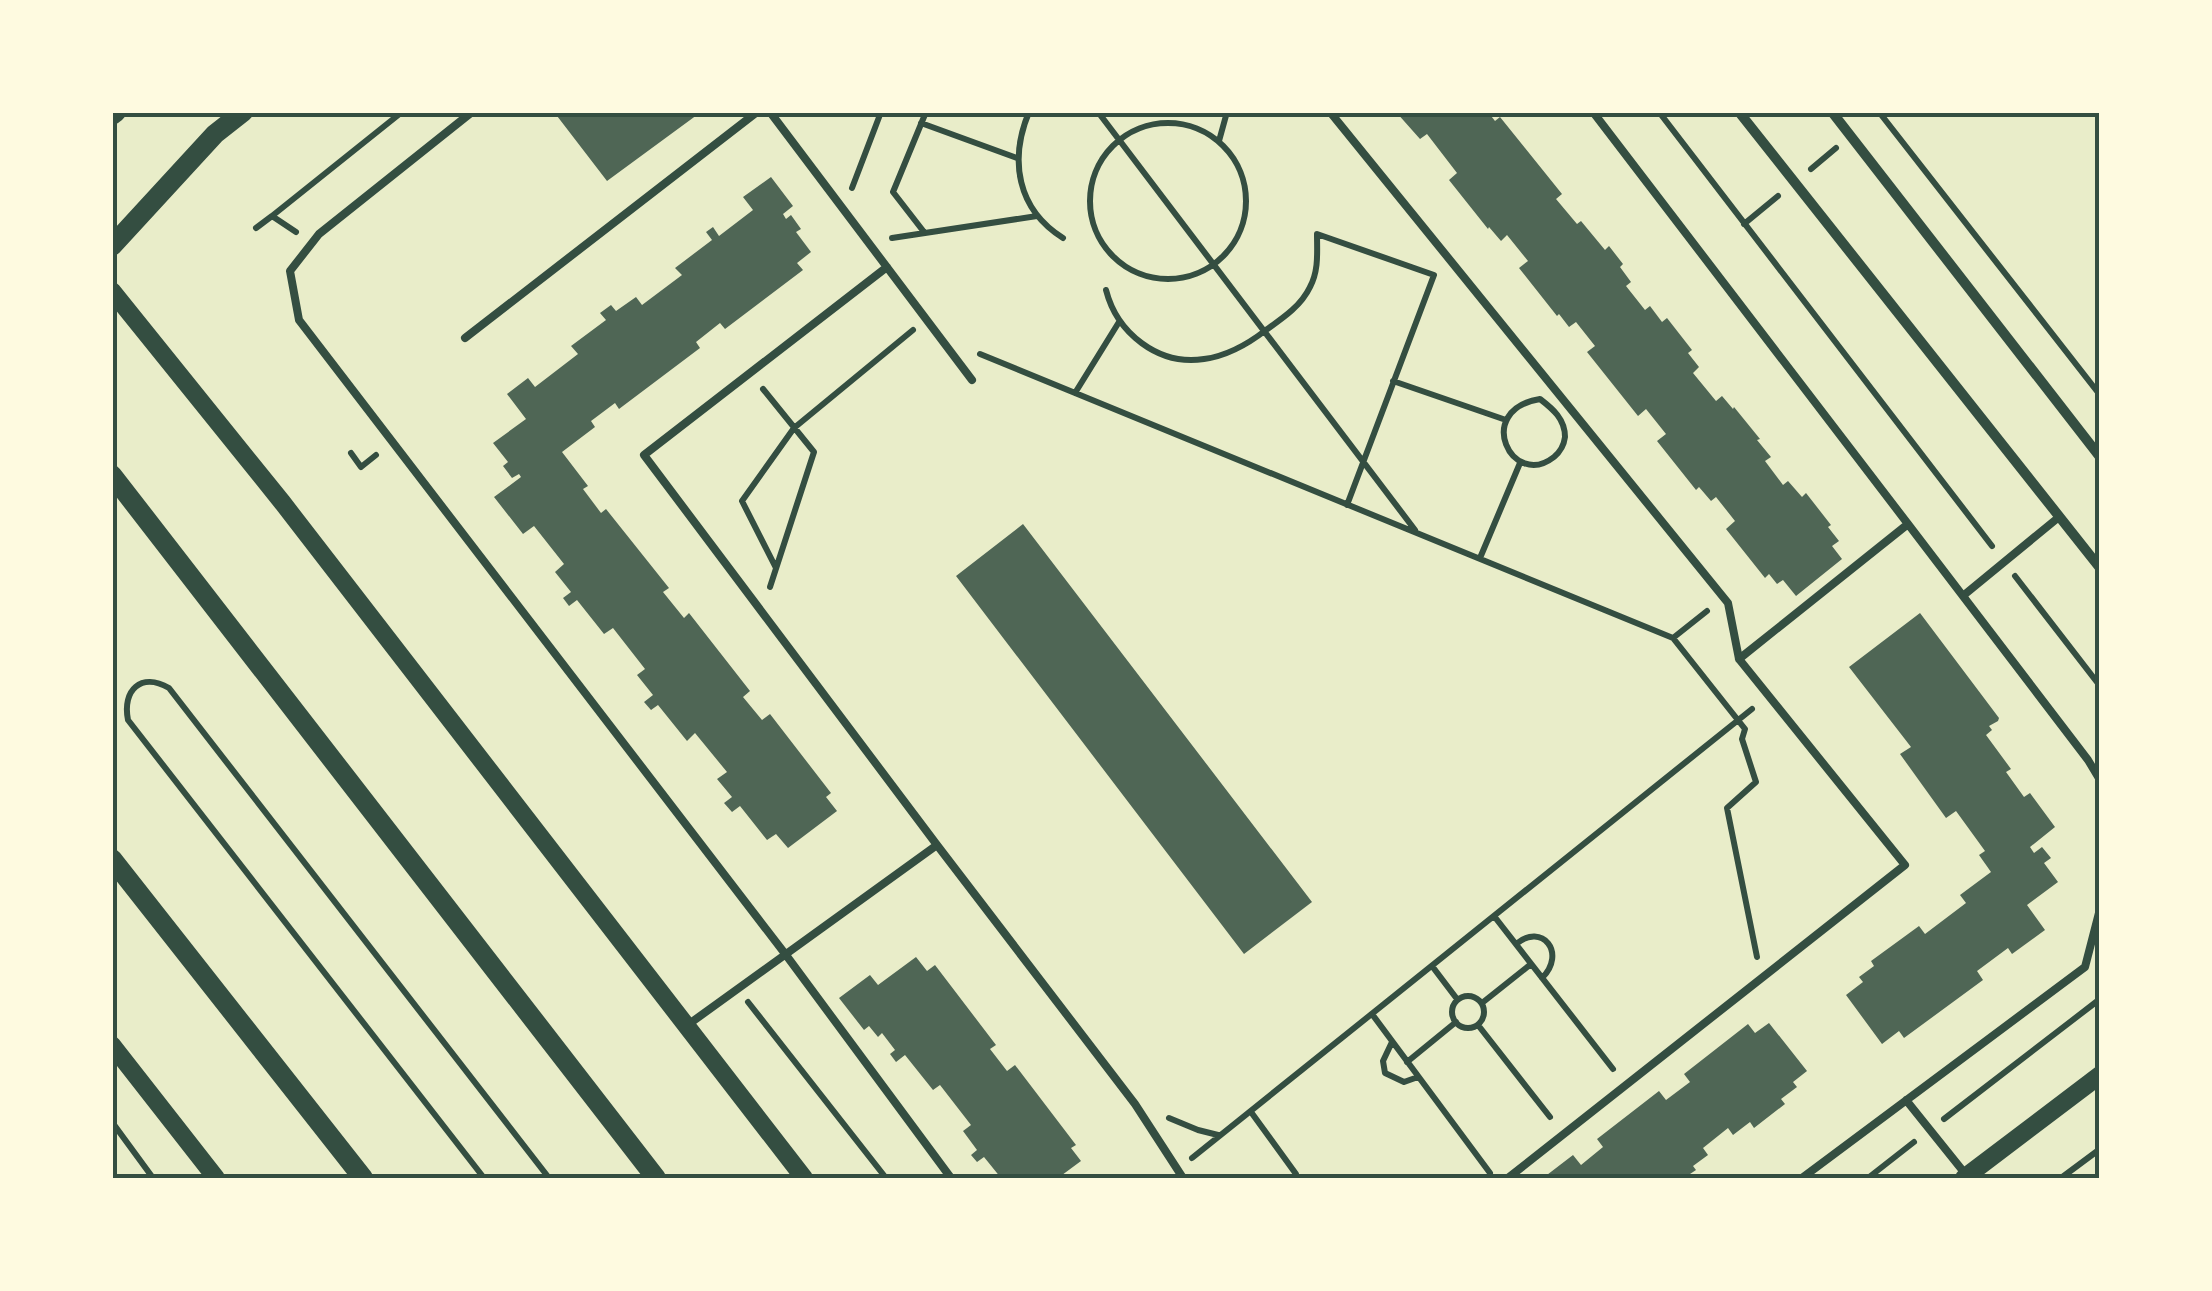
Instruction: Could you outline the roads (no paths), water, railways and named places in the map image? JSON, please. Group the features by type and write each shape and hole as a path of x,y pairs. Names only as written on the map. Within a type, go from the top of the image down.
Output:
{"main road":[{"path":"112,246 216,134 243,112"},
{"path":"112,475 656,1178"},
{"path":"112,859 363,1178"}],"street":[{"path":"1739,112 2100,568"},
{"path":"1832,112 2100,458"},
{"path":"112,291 282,502 804,1178"},
{"path":"112,1045 216,1178"},
{"path":"1966,1177 2100,1076"}],"lane":[{"path":"472,112 319,234 290,272 299,320 786,954 951,1178"},
{"path":"465,338 757,112"},
{"path":"770,112 972,380"},
{"path":"1330,112 1728,603 1739,658 1905,864 1508,1178"},
{"path":"1593,112 1964,595 2100,780"},
{"path":"886,267 644,456 1135,1104 1180,1174"},
{"path":"1964,595 2060,516"},
{"path":"1739,658 1908,524"},
{"path":"687,1026 937,845"},
{"path":"1802,1178 2085,967 2100,908"},
{"path":"1906,1100 1966,1177"}]}
